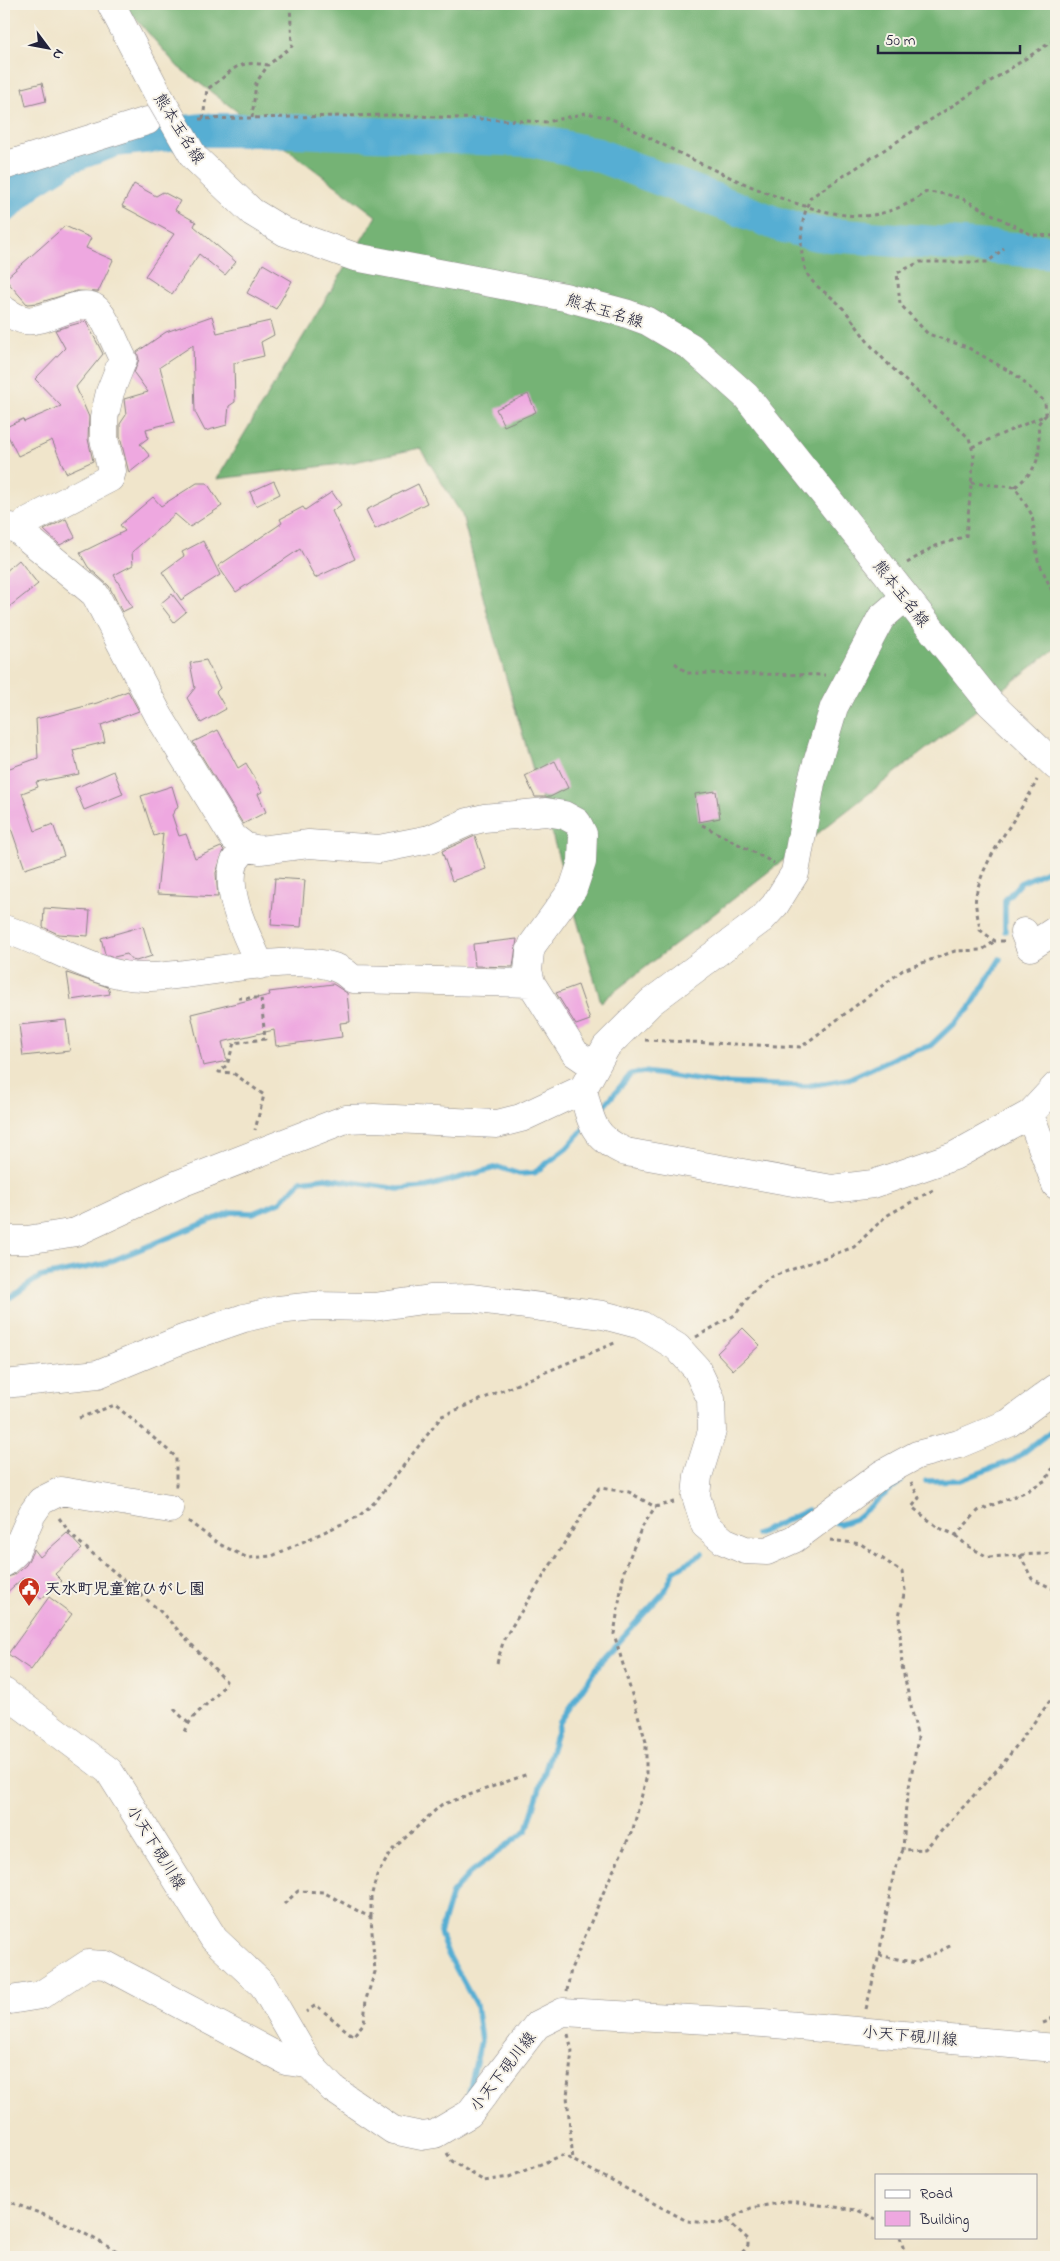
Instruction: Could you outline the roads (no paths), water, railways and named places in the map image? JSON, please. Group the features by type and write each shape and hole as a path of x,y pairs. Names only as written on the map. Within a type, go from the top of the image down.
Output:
{"street":[{"name":"熊本玉名線","path":"111,4 154,110 194,156 252,212 285,232 355,257 565,297 625,313 647,321 691,347 746,396 990,703 1052,762"},
{"path":"4,166 154,110"},
{"path":"4,310 19,319 34,321 44,320 74,307 91,306 99,312 123,359 113,384 104,418 105,447 112,471 110,478 11,529 95,594 159,716 234,837 246,847 260,850 309,844 379,849 430,839 468,822 484,818 546,812 564,815 577,822 583,834 582,862 573,890 530,952 528,970 532,983 575,1053 593,1088 608,1145 626,1152 832,1189 873,1184 954,1156 1030,1114 1056,1086"},
{"path":"4,1240 27,1240 76,1232 181,1183 346,1119 374,1118 497,1124 521,1118 593,1088 651,1002 762,919 775,905 795,873 811,783 834,707 881,618 906,597"},
{"path":"246,847 234,863 232,886 238,913 260,965"},
{"path":"4,930 30,937 112,974 144,977 260,965 312,963 340,970 353,979 532,983"},
{"path":"1024,932 1030,947 1056,930"},
{"path":"1030,1114 1056,1185"},
{"path":"4,1384 98,1374 183,1339 244,1318 278,1310 314,1306 374,1307 430,1299 471,1298 603,1315 641,1324 677,1346 697,1369 711,1398 712,1431 698,1476 696,1496 705,1525 724,1541 745,1550 767,1551 800,1536 882,1474 918,1454 960,1444 1009,1423 1056,1388"},
{"path":"4,1563 15,1553 32,1514 41,1501 61,1491 170,1509"},
{"name":"小天下硯川線","path":"4,1692 109,1771 214,1939 263,1985 309,2064 333,2089 393,2130 422,2136 435,2134 469,2114 537,2025 563,2012 860,2031 1056,2048"},
{"path":"4,2000 41,1995 88,1964 106,1965 286,2061 309,2064"}],"waterway":[{"path":"4,206 30,181 70,156 115,140 204,130 267,130 531,140 595,154 780,225 817,234 1056,252"},
{"path":"1005,931 1005,900 1020,883 1045,872 1056,862"},
{"path":"598,1113 631,1074 644,1072 718,1083 807,1086 848,1079 900,1055 930,1046 970,1008 1000,959"},
{"path":"4,1299 11,1297 40,1277 104,1264 231,1212 253,1213 280,1202 301,1181 325,1178 398,1189 426,1187 498,1167 519,1174 534,1173 567,1148 587,1125"},
{"path":"926,1481 960,1480 1014,1460 1056,1427"},
{"path":"834,1522 840,1524 855,1519 901,1481"},
{"path":"757,1534 808,1510"},
{"path":"469,2092 481,2041 476,2005 448,1954 440,1933 452,1893 470,1873 527,1830 560,1722 605,1656 665,1591 674,1571 702,1554"}],"place":[{"name":"天水町児童館ひがし園","path":"29,1607"}]}
